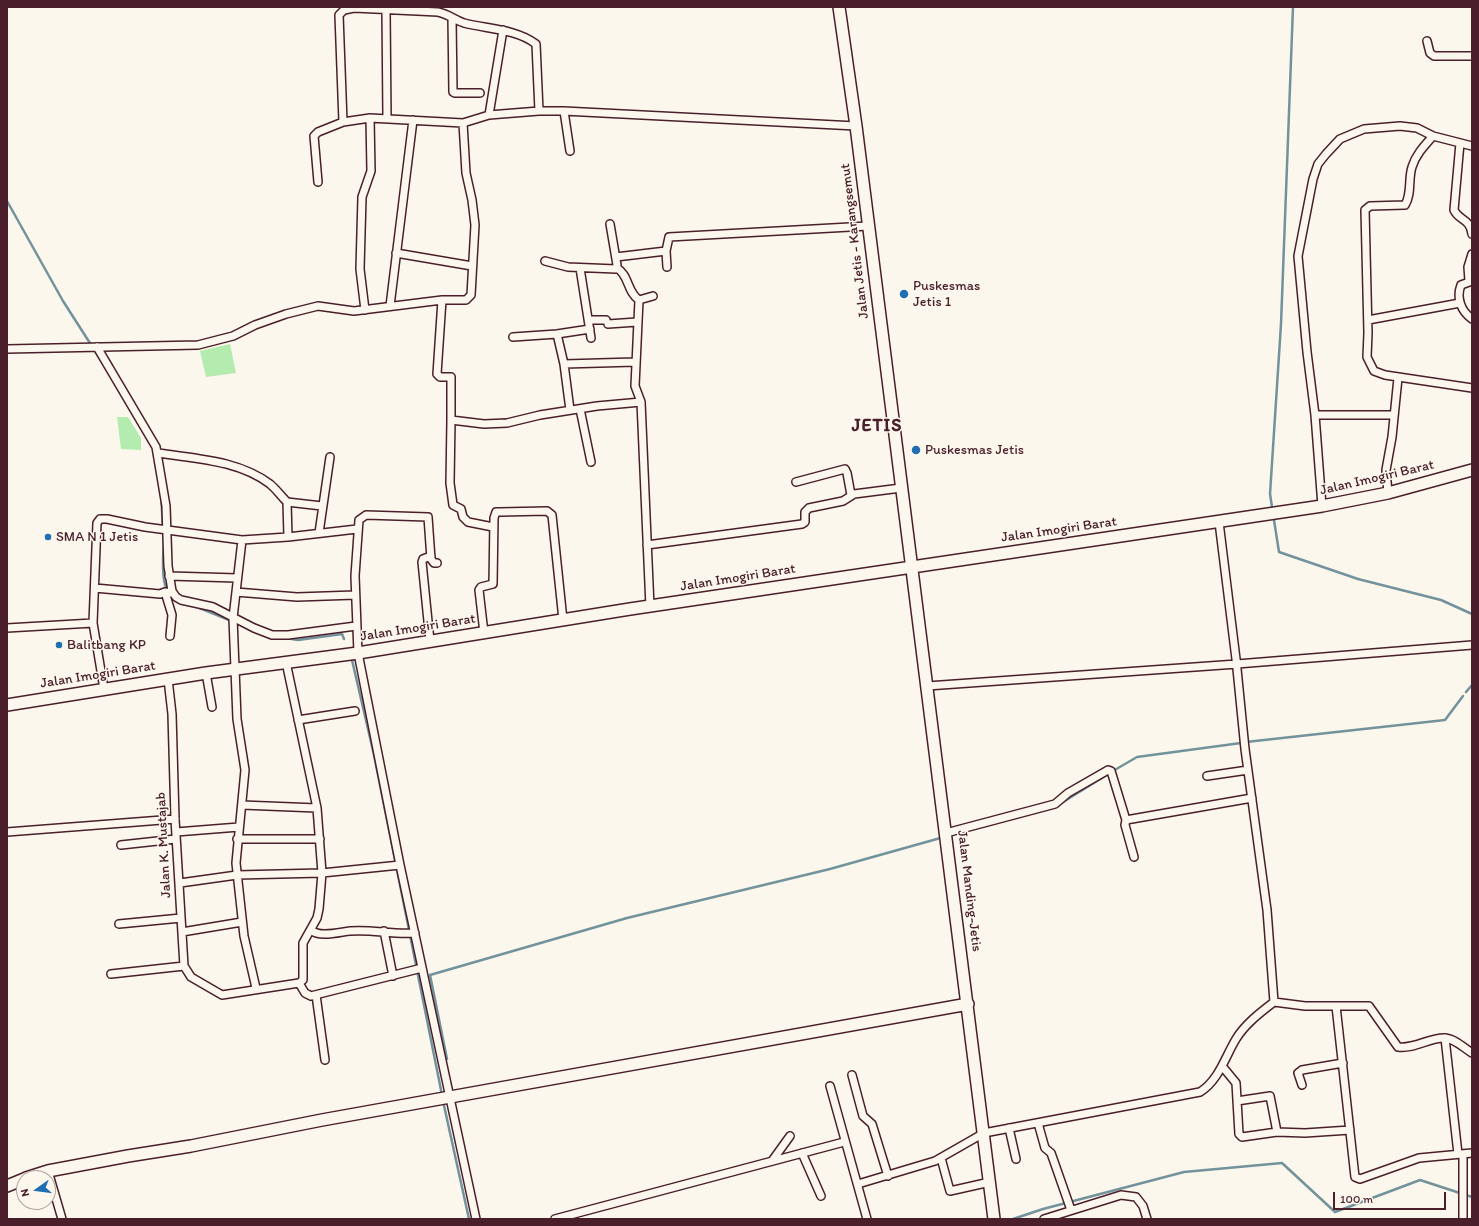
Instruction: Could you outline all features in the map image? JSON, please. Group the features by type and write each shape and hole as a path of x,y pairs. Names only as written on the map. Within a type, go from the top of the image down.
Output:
{"main road":[{"name":"Jalan Jetis - Karangsemut","path":"839,7 856,126 911,568"},
{"name":"Jalan Imogiri Barat","path":"7,705 206,673 358,652 1322,506 1388,493 1472,470"},
{"name":"Jalan Manding-Jetis","path":"911,568 928,686 993,1215"},
{"path":"53,1170 968,1004"}],"street":[{"path":"343,122 339,15 344,10 354,8 386,10 410,8 438,12 464,23 503,30 536,44 538,49 539,111"},
{"path":"386,10 387,118"},
{"path":"452,18 453,92 480,93"},
{"path":"489,115 503,30"},
{"path":"1427,41 1430,53 1434,56 1472,56"},
{"path":"318,182 314,136 318,132 343,122 370,118 463,122 489,115 539,111 564,111 856,126"},
{"path":"564,111 570,151"},
{"path":"365,310 360,269 362,204 364,189 371,171 370,118"},
{"path":"390,306 413,120"},
{"path":"7,349 198,345 233,336 255,325 299,310 318,306 350,311 442,300 466,300 469,298 475,225 472,200 466,173 463,122"},
{"path":"1322,506 1315,414 1307,352 1298,256 1313,179 1318,164 1340,139 1364,129 1400,126 1417,128 1433,136 1472,146"},
{"path":"1433,136 1419,151 1412,168 1408,200 1405,205 1370,206 1365,210 1368,320 1367,357 1374,370 1398,378 1472,388"},
{"path":"1460,143 1454,210 1457,215 1470,225 1472,234"},
{"path":"610,224 617,268"},
{"path":"667,267 667,240 670,237 868,226"},
{"path":"616,257 666,251"},
{"path":"396,253 472,266"},
{"path":"1472,254 1470,271 1471,281 1463,284 1460,288 1460,303 1465,312 1472,319"},
{"path":"545,261 580,268 617,268 624,273 631,290 639,300 635,386 640,402 650,607"},
{"path":"580,268 591,338"},
{"path":"639,300 654,296"},
{"path":"442,300 437,374 440,377 451,377 450,484 453,505 461,509 463,517 468,522 493,527"},
{"path":"1368,320 1460,303"},
{"path":"588,320 607,322 637,322"},
{"path":"513,337 557,334 590,329"},
{"path":"557,334 564,364 570,410"},
{"path":"93,347 148,433 158,453 167,529 170,576 169,592 172,615 170,636"},
{"path":"564,364 635,362"},
{"path":"1388,493 1386,470 1392,437 1393,415 1398,378"},
{"path":"450,420 484,424 507,423 570,410 640,402"},
{"path":"580,409 591,462"},
{"path":"1315,414 1393,415"},
{"path":"158,453 222,462 253,474 270,484 287,502 322,506"},
{"path":"319,533 330,457"},
{"path":"796,482 845,469 851,495"},
{"path":"647,545 802,524 805,522 806,510 843,501 851,495 901,488"},
{"path":"287,502 288,537"},
{"path":"484,633 479,590 482,587 492,585 494,583 493,527 496,512 523,510 547,511 552,515 563,620"},
{"path":"437,563 432,562 428,517 366,515 362,516 359,520 357,529 355,595 358,652 417,969 443,1099 476,1219"},
{"path":"104,689 93,623 96,528 100,519 242,540 288,537 357,529"},
{"path":"1219,522 1237,664 1248,770 1267,910 1274,1002"},
{"path":"242,540 233,622 237,719 245,770 237,839 236,875 242,922 250,966 256,988"},
{"path":"430,641 422,562 424,559 431,556"},
{"path":"170,576 237,578"},
{"path":"95,588 160,594 169,592 181,600 213,607 233,622 260,631 280,635 356,626"},
{"path":"236,592 297,597 355,595"},
{"path":"7,628 93,623"},
{"path":"928,686 1237,664 1472,645"},
{"path":"111,974 184,966 191,977 216,993 226,995 256,988 299,983 304,978 304,940 317,918 321,901 322,873 317,808 286,662"},
{"path":"206,673 212,707"},
{"name":"Jalan K. Mustajab","path":"168,679 172,714 175,819 184,966"},
{"path":"298,720 355,711"},
{"path":"946,835 1055,804 1068,793 1108,770 1111,771 1115,782 1126,820 1125,825 1134,857"},
{"path":"1207,776 1248,770"},
{"path":"1126,820 1252,798"},
{"path":"242,805 317,808"},
{"path":"7,832 175,819"},
{"path":"121,845 176,835 239,827"},
{"path":"237,839 320,839"},
{"path":"180,883 236,875 322,873 398,865"},
{"path":"119,924 181,918"},
{"path":"182,932 242,922"},
{"path":"311,930 319,934 353,930 411,934"},
{"path":"384,931 393,976"},
{"path":"299,983 307,995 316,995 417,969"},
{"path":"316,995 325,1060"},
{"path":"858,1184 888,1176 941,1158 984,1133 1197,1094 1204,1090 1226,1069 1237,1037 1255,1017 1274,1002 1306,1006 1369,1006 1398,1047 1407,1048 1445,1038 1453,1040 1472,1053"},
{"path":"1336,1006 1354,1175 1357,1179 1419,1158 1472,1153"},
{"path":"1445,1038 1464,1188 1463,1219"},
{"path":"1302,1085 1298,1073 1302,1070 1343,1063"},
{"path":"1226,1069 1236,1084 1240,1136 1277,1132 1305,1133 1350,1130"},
{"path":"852,1075 863,1116 872,1124 888,1176"},
{"path":"830,1086 844,1142 858,1184 867,1219"},
{"path":"1237,1101 1270,1096 1277,1132"},
{"path":"1038,1123 1045,1148 1051,1153 1070,1209"},
{"path":"1009,1128 1016,1159"},
{"path":"772,1161 790,1136"},
{"path":"555,1219 844,1142"},
{"path":"802,1153 821,1196"},
{"path":"941,1158 950,1191 990,1182"},
{"path":"1044,1219 1070,1209 1121,1195 1136,1197 1143,1206 1147,1219"},
{"path":"56,1198 62,1219"}],"green space":[{"path":"230,344 236,373 206,377 200,351"},
{"path":"117,417 128,417 141,438 141,450 121,449"}],"waterway":[{"path":"1272,507 1270,494 1281,324 1293,7"},
{"path":"7,201 63,301 104,365"},
{"path":"161,495 163,528"},
{"path":"1274,520 1279,552 1358,579 1441,600 1472,614"},
{"path":"164,541 163,568 165,586 174,600 182,603"},
{"path":"197,607 244,626"},
{"path":"285,638 298,640 342,634 344,639"},
{"path":"352,660 374,755 442,1095"},
{"path":"1466,692 1472,685"},
{"path":"1246,742 1445,720 1463,696"},
{"path":"1113,771 1137,757 1241,743"},
{"path":"1055,807 1110,773"},
{"path":"447,1059 430,975 627,918 830,869 944,837"},
{"path":"443,1101 469,1219"},
{"path":"1013,1219 1043,1209 1184,1172 1282,1163 1335,1212 1420,1180 1472,1197"}],"place":[{"name":"Puskesmas Jetis 1","path":"904,294"},
{"name":"Puskesmas Jetis","path":"916,450"},
{"name":"SMA N 1 Jetis","path":"48,537"},
{"name":"Balitbang KP","path":"59,645"}],"district":[{"name":"JETIS","path":"877,426"}]}
